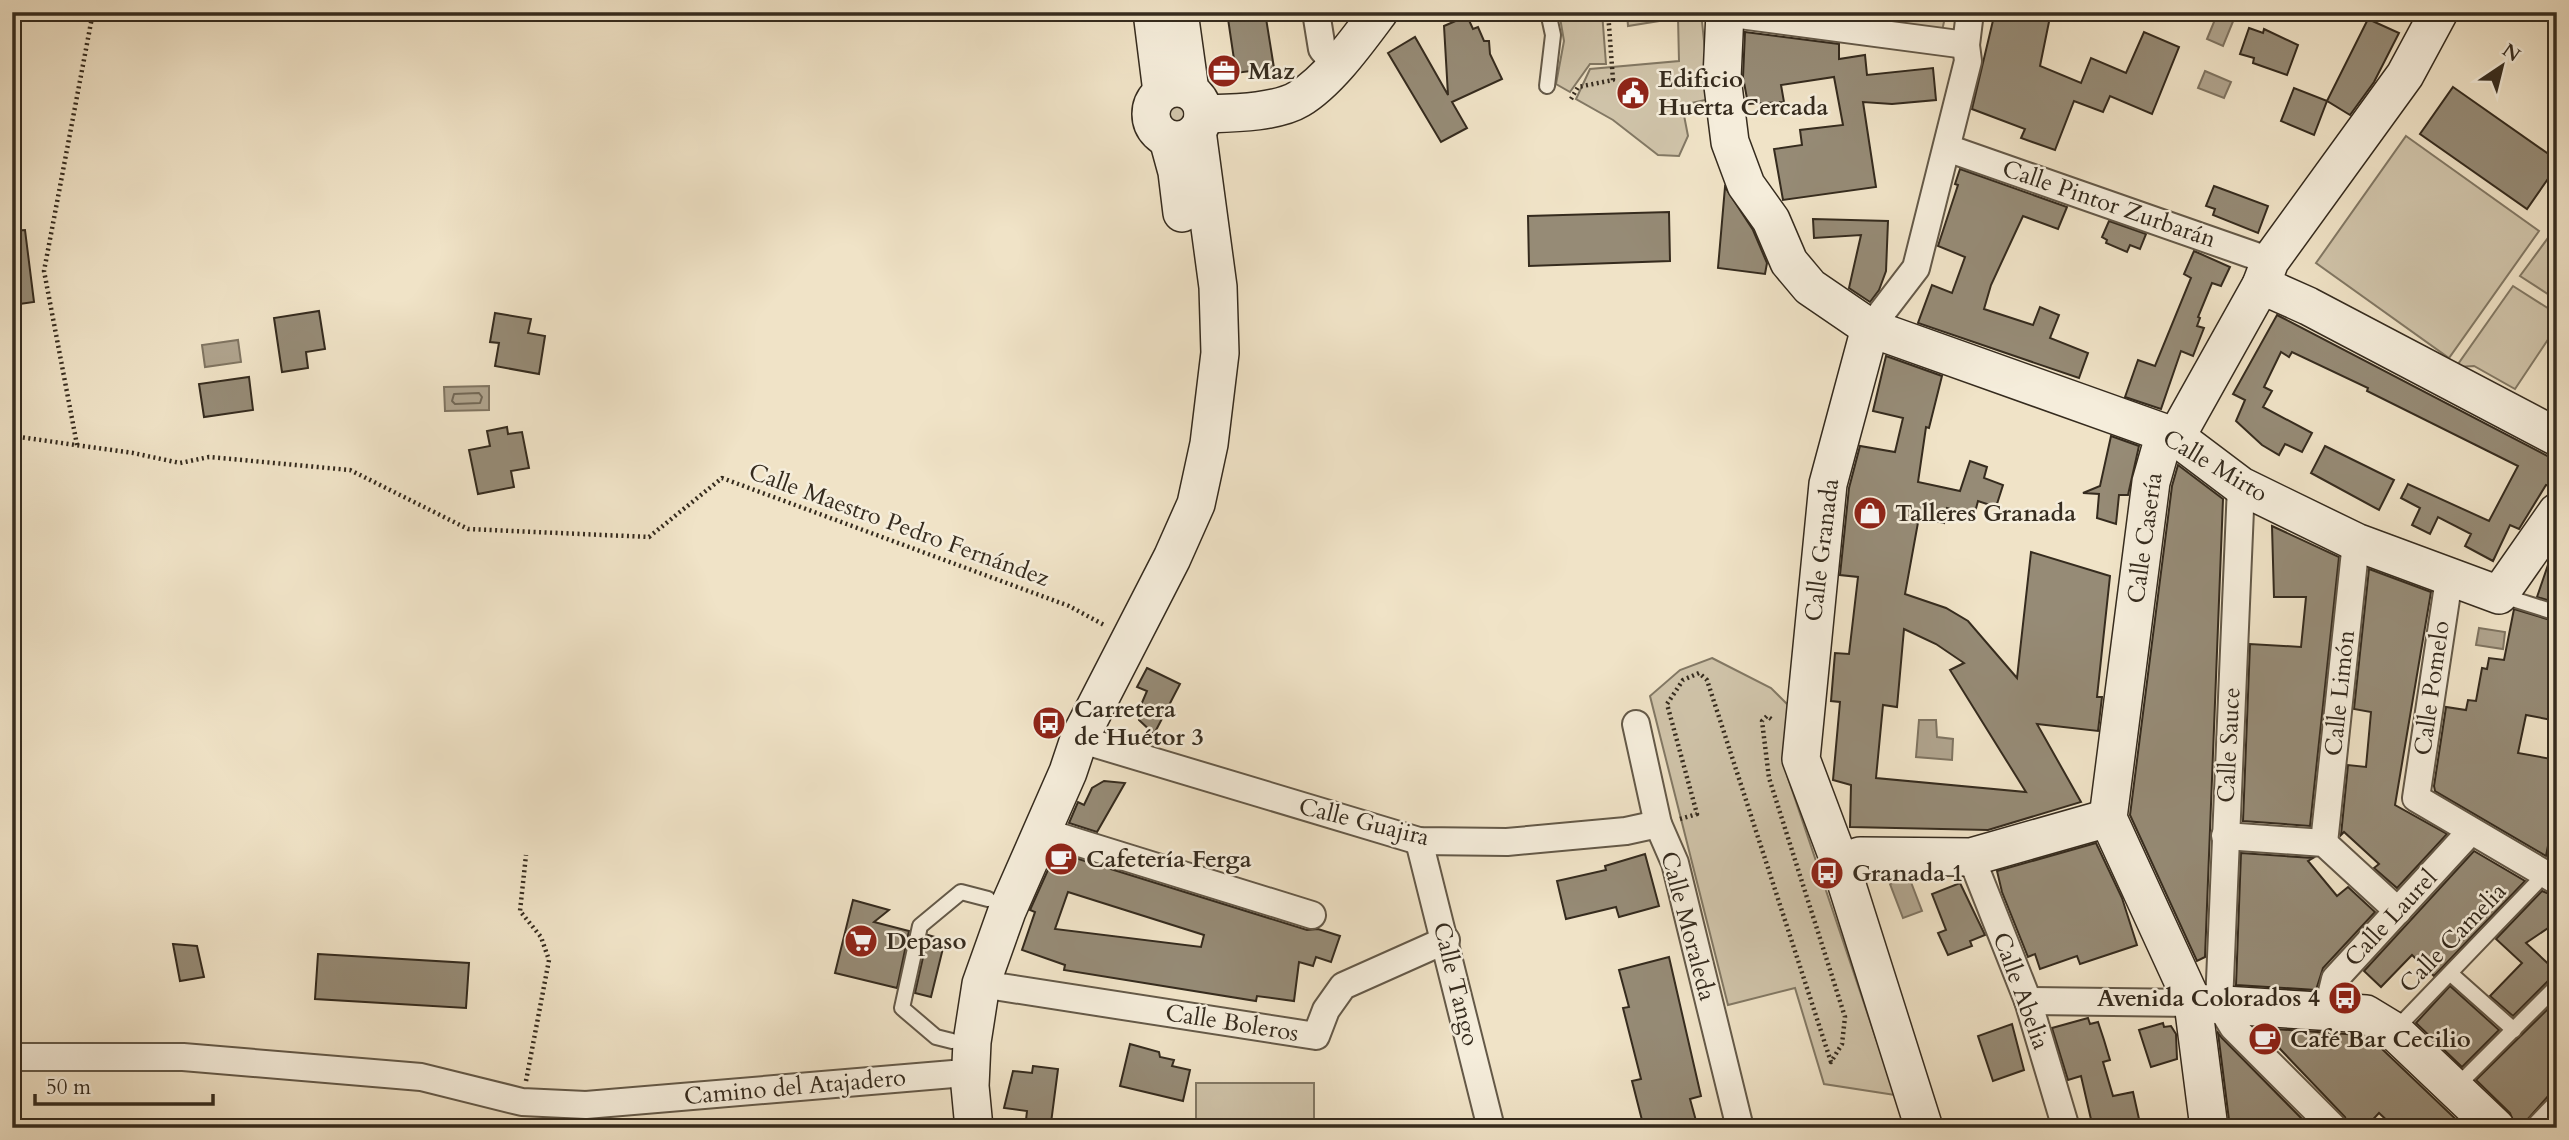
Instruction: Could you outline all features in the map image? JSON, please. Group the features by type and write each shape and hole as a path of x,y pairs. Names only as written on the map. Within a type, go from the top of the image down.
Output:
{"street":[{"path":"1152,12 1184,113"},
{"path":"974,1128 970,1086 972,1042 981,984 1079,739 1132,639 1196,504 1209,444 1212,398 1200,348 1177,172 1184,113 1179,12"},
{"path":"1316,12 1322,49 1336,66"},
{"path":"1184,113 1251,112 1298,100 1336,66 1379,12"},
{"path":"1966,45 1725,13 1722,78 1730,142 1746,185 1771,220 1789,262 1810,287 1870,328 1916,268 1968,61 1966,45 1970,12"},
{"name":"Calle Casería","path":"2108,818 2151,482 2161,447 2176,437 2266,273 2405,75 2433,14"},
{"name":"Calle Pintor Zurbarán","path":"1947,148 2266,273"},
{"path":"2266,273 2557,437"},
{"name":"Calle Mirto","path":"1870,328 2176,437 2241,486 2356,542 2449,579 2499,595"},
{"name":"Calle Granada","path":"1870,328 1828,484 1803,715 1801,759 1840,863 1924,1128"},
{"name":"Calle Sauce","path":"2206,1004 2225,836 2241,486"},
{"path":"2499,595 2557,512"},
{"name":"Calle Limón","path":"2324,843 2356,542"},
{"name":"Calle Pomelo","path":"2449,579 2416,798 2470,832"},
{"name":"Calle Moraleda","path":"1636,724 1669,822 1675,863 1740,1128"},
{"path":"956,1128 952,1057 963,979 988,899 1058,764 1079,739"},
{"name":"Calle Guajira","path":"1079,739 1419,841 1507,842 1626,831 1669,822"},
{"path":"1840,863 1860,856 1971,857 2108,818 2206,1004 2233,1027 2334,1128"},
{"path":"1041,831 1312,915"},
{"path":"2470,832 2551,878"},
{"name":"Calle Laurel","path":"2327,1012 2335,979 2470,832"},
{"path":"2225,836 2324,843 2398,911"},
{"name":"Calle Tango","path":"1419,841 1491,1128"},
{"name":"Calle Abelia","path":"1971,857 2028,1001 2066,1128"},
{"path":"981,984 977,964 992,920 992,907 988,899"},
{"name":"Calle Boleros","path":"981,984 1316,1036 1326,1010 1343,986 1446,940"},
{"path":"2028,1001 2206,1004 2366,1014 2394,1031 2496,1128"},
{"path":"2206,1004 2209,1128"},
{"name":"Camino del Atajadero","path":"12,1057 183,1057 408,1076 522,1102 586,1105 952,1057"}],"lane":[{"path":"1548,12 1553,35 1548,86"},
{"name":"Calle Mirto","path":"2499,595 2557,613"},
{"path":"2551,878 2557,851"},
{"name":"Calle Camelia","path":"2394,1031 2551,878"},
{"path":"952,1057 936,1037 902,1008 920,926 961,892 988,899"},
{"path":"2451,974 2514,1030"},
{"path":"2455,1088 2557,986"},
{"path":"2531,1128 2557,1101"}],"path":[{"path":"77,445 44,271 93,12"},
{"path":"1571,99 1578,87 1613,80 1608,12"},
{"name":"Calle Maestro Pedro Fernández","path":"12,436 180,463 209,457 350,470 468,529 649,537 722,478 1069,606 1132,639"},
{"path":"1669,822 1697,814 1667,704 1683,680 1699,673 1704,675 1710,688 1830,1062 1842,1044 1845,1017 1769,778 1763,717 1771,716 1777,730"},
{"path":"522,1102 549,960 541,936 520,911 526,855"}],"shaded area":[{"path":"1559,12 1602,12 1606,64 1590,64 1570,92 1556,84 1564,41"},
{"path":"1627,12 1701,12 1710,99 1682,105 1688,136 1679,156 1658,155 1613,120 1576,99 1590,69 1679,61 1678,18 1628,26"},
{"path":"1744,12 1946,12 1940,41"},
{"path":"1172,101 1188,107 1183,127 1166,124 1162,116 1165,107"},
{"path":"2406,136 2539,231 2449,358 2316,263"},
{"path":"2557,227 2557,300 2520,276"},
{"path":"2513,286 2557,314 2557,326 2515,389 2474,366 2456,367"},
{"path":"1712,658 1771,688 1788,705 1787,775 1895,1095 1824,1084 1795,988 1728,1005 1650,696 1680,670"},
{"path":"1196,1083 1314,1083 1314,1128 1196,1128"}],"water":[{"path":"2218,12 2234,19 2223,46 2207,39"},
{"path":"2205,71 2231,82 2224,98 2198,88"},
{"path":"238,340 241,362 205,367 202,345"},
{"path":"489,386 489,410 445,411 444,387"},
{"path":"2479,628 2505,632 2503,649 2476,645"},
{"path":"1919,720 1936,720 1937,737 1953,739 1952,760 1916,757"},
{"path":"1909,877 1922,911 1903,918 1890,884"}],"building":[{"path":"1227,12 1265,12 1274,68 1236,73"},
{"path":"1995,12 2051,12 2040,66 2081,83 2091,58 2126,73 2144,32 2179,47 2152,114 2110,96 2103,112 2074,101 2055,150 2021,138 2025,129 1972,109"},
{"path":"1467,16 1473,29 1478,27 1484,41 1489,41 1490,54 1502,79 1452,102 1467,128 1441,142 1388,53 1415,37 1448,95 1444,26"},
{"path":"2368,19 2399,33 2374,82 2350,115 2327,101"},
{"path":"2249,28 2263,33 2264,29 2298,45 2287,75 2253,63 2254,58 2240,54"},
{"path":"1745,32 1839,44 1839,59 1865,55 1867,75 1933,68 1936,100 1892,104 1863,102 1876,187 1783,200 1774,149 1802,145 1800,130 1843,125 1834,77 1781,85 1784,102 1748,104 1743,77"},
{"path":"2453,87 2557,160 2557,166 2527,209 2420,134"},
{"path":"2294,88 2327,101 2314,135 2281,121"},
{"path":"1960,169 2067,207 2058,229 2023,216 1991,285 1984,309 2033,325 2040,307 2059,315 2050,338 2088,353 2079,378 1918,323 1932,285 1952,293 1965,257 1938,246 1958,185 1955,184"},
{"path":"2214,186 2268,206 2258,233 2213,215 2215,209 2206,206"},
{"path":"1725,187 1753,230 1767,263 1765,274 1718,268"},
{"path":"1669,212 1670,261 1529,266 1528,216"},
{"path":"1813,219 1888,221 1886,271 1879,290 1870,302 1849,288 1861,235 1814,238"},
{"path":"2109,221 2146,234 2140,249 2130,245 2127,252 2106,243 2107,240 2102,237"},
{"path":"25,230 34,302 12,305 12,231"},
{"path":"2194,251 2230,267 2221,286 2212,283 2198,317 2197,326 2204,328 2193,356 2181,351 2161,409 2125,397 2138,360 2155,366 2191,278 2184,274"},
{"path":"319,311 325,349 306,352 308,368 282,372 274,318"},
{"path":"495,313 531,319 528,333 545,336 539,374 495,366 499,343 490,342"},
{"path":"2277,315 2557,461 2557,477 2552,487 2546,485 2519,529 2510,525 2493,561 2465,546 2471,534 2438,517 2430,534 2412,525 2420,508 2401,498 2408,484 2489,521 2518,466 2292,352 2289,357 2281,352 2264,387 2272,391 2263,407 2312,433 2302,452 2285,444 2279,455 2262,445 2236,421 2245,400 2233,394"},
{"path":"1886,356 1942,376 1929,428 1926,427 1918,482 1960,491 1970,461 1987,467 1984,478 2003,485 1996,507 1978,501 1974,516 1947,508 1944,523 1919,517 1905,594 1946,608 1968,621 2017,678 2031,552 2110,576 2097,697 2102,697 2098,731 2037,724 2081,802 1988,830 1850,827 1851,785 1833,780 1840,702 1831,701 1835,653 1849,654 1858,577 1840,575 1849,488 1860,446 1895,452 1903,418 1873,411","holes":["1904,629 1936,644 1964,663 1950,670 2026,792 1876,778 1883,705 1897,707"]},
{"path":"249,377 253,410 204,417 199,384"},
{"path":"507,427 508,434 522,432 529,468 511,471 514,487 478,494 469,450 490,446 487,431"},
{"path":"2111,436 2139,446 2128,495 2119,495 2116,524 2097,518 2099,494 2083,493 2100,486"},
{"path":"2325,446 2394,480 2379,510 2311,473"},
{"path":"2178,465 2223,499 2205,957 2197,961 2130,815 2172,486"},
{"path":"2272,526 2339,557 2310,826 2243,821 2250,644 2301,647 2306,597 2274,597"},
{"path":"2557,549 2557,603 2537,597 2550,559"},
{"path":"2369,569 2431,592 2395,805 2447,834 2397,888 2374,868 2379,864 2344,832 2341,835 2348,765 2366,767 2371,712 2354,709"},
{"path":"2514,609 2557,622 2557,721 2526,715 2518,753 2557,760 2557,800 2546,856 2435,791 2434,786 2446,707 2466,710 2468,700 2476,701 2482,668 2487,669 2489,658 2504,660"},
{"path":"1147,668 1180,684 1154,734 1139,720 1138,712 1147,691 1137,687"},
{"path":"1104,781 1125,783 1097,832 1069,823 1078,802 1084,805 1092,788"},
{"path":"2096,843 2122,898 2137,945 2080,964 2077,956 2040,969 2035,954 2028,957 2002,892 1997,871"},
{"path":"2474,851 2525,881 2434,976 2412,955 2381,987 2364,971"},
{"path":"1056,852 1307,930 1318,929 1340,936 1331,962 1316,957 1313,966 1299,962 1294,1001 1257,996 1256,1001 1064,970 1065,965 1022,950 1035,912 1030,910","holes":["1068,892 1204,935 1201,947 1055,929"]},
{"path":"2241,853 2313,858 2308,861 2337,896 2348,887 2375,912 2323,968 2316,990 2236,985"},
{"path":"1645,854 1659,906 1619,917 1616,907 1566,919 1557,881 1606,870 1605,866"},
{"path":"1960,883 1985,935 1970,941 1972,946 1948,955 1938,933 1946,930 1932,894"},
{"path":"2542,891 2557,897 2557,922 2526,943 2557,972 2557,977 2550,979 2513,1016 2490,996 2522,963 2496,939"},
{"name":"Depaso","path":"853,900 889,910 874,922 909,931 897,988 835,973"},
{"path":"928,935 945,940 931,997 915,993"},
{"path":"173,944 197,946 204,977 180,981"},
{"path":"318,954 469,963 466,1008 315,999"},
{"path":"1669,957 1701,1096 1690,1099 1698,1128 1644,1128 1632,1081 1641,1079 1623,1008 1629,1007 1619,970"},
{"path":"2450,986 2499,1030 2462,1067 2416,1023"},
{"path":"2557,1000 2557,1092 2550,1094 2520,1128 2516,1128 2510,1113 2476,1080"},
{"path":"2088,1018 2090,1024 2098,1022 2104,1040 2110,1060 2103,1062 2113,1096 2133,1092 2141,1128 2093,1128 2081,1076 2068,1080 2052,1028"},
{"path":"2163,1023 2164,1027 2171,1026 2176,1034 2177,1059 2151,1067 2139,1030"},
{"path":"2012,1024 2024,1070 1993,1081 1978,1036"},
{"path":"2260,1028 2360,1035 2381,1048 2465,1128 2395,1128 2379,1113 2365,1128 2349,1128 2345,1117"},
{"path":"2218,1033 2222,1038 2311,1128 2230,1128"},
{"path":"1130,1044 1159,1052 1160,1057 1174,1060 1172,1066 1190,1070 1183,1101 1120,1086"},
{"path":"1033,1066 1058,1069 1051,1123 1026,1120 1027,1111 1004,1108 1013,1071 1032,1073"}],"place":[{"name":"Maz","path":"1224,71"},
{"name":"Edificio Huerta Cercada","path":"1633,93"},
{"name":"Talleres Granada","path":"1870,513"},
{"name":"Carretera de Huétor 3","path":"1049,723"},
{"name":"Cafetería Ferga","path":"1061,859"},
{"name":"Granada 1","path":"1827,873"},
{"name":"Depaso","path":"861,941"},
{"name":"Avenida Colorados 4","path":"2345,998"},
{"name":"Café Bar Cecilio","path":"2265,1039"}]}
